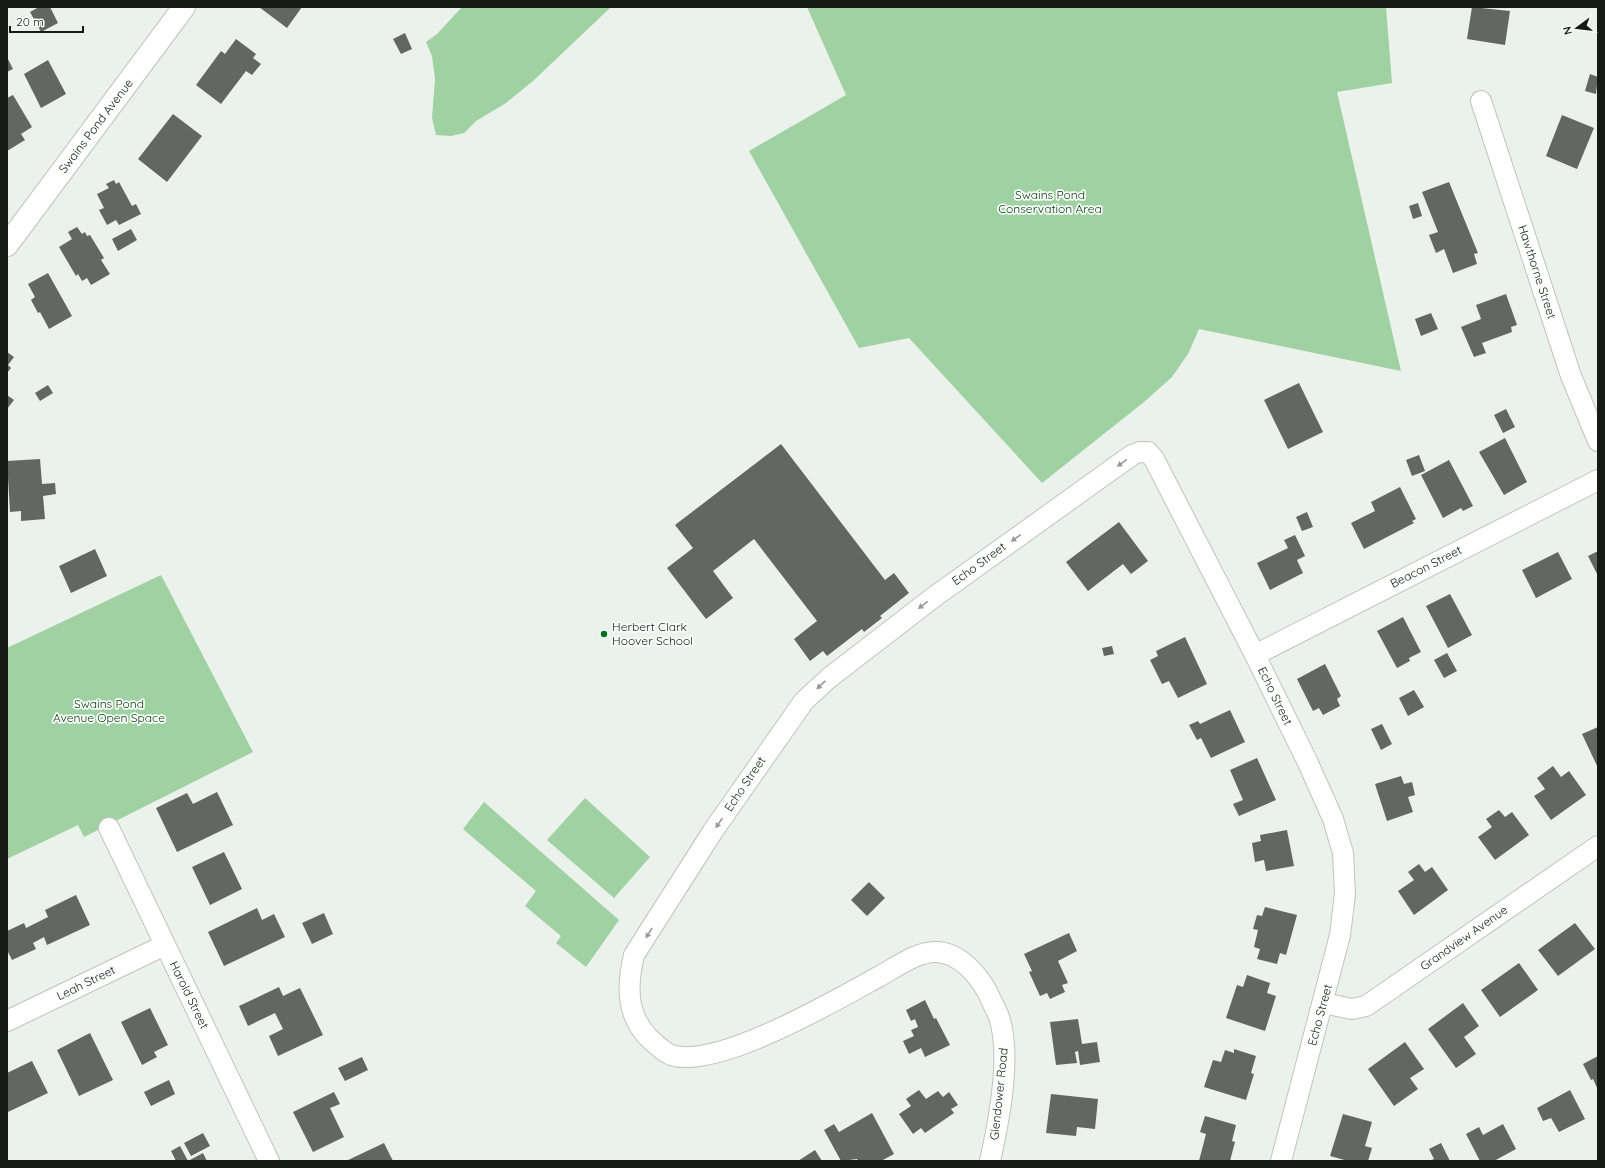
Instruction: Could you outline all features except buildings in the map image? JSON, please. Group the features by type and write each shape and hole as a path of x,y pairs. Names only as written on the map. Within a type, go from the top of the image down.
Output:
{"street":[{"name":"Swains Pond Avenue","path":"7,245 184,7"},
{"name":"Hawthorne Street","path":"1481,101 1571,376 1598,441"},
{"name":"Echo Street","path":"968,967 950,955 937,952 928,953 912,959 828,1005 756,1039 729,1049 695,1055 672,1055 654,1043 638,1023 632,1012 628,990 634,955 713,831 804,701 828,678 934,597 1132,455 1140,452 1148,452 1154,459 1255,655 1333,819 1343,853 1345,874 1344,903 1340,935 1281,1161"},
{"name":"Beacon Street","path":"1255,655 1598,480"},
{"name":"Harold Street","path":"109,828 269,1161"},
{"name":"Grandview Avenue","path":"1323,1003 1352,1009 1366,1006 1598,846"},
{"name":"Leah Street","path":"7,1021 165,946"},
{"name":"Glendower Road","path":"968,967 984,987 999,1016 1004,1041 999,1117 990,1161"}],"green space":[{"path":"462,7 611,7 533,81 506,103 476,121 464,133 451,136 436,135 432,118 435,79 432,56 426,42 437,34"},
{"name":"Swains Pond Conservation Area","path":"807,7 1386,7 1392,83 1337,92 1401,371 1199,329 1188,354 1172,377 1144,402 1042,483 909,338 859,348 749,151 846,95"},
{"name":"Swains Pond Avenue Open Space","path":"161,575 253,752 84,837 78,825 7,859 7,648"},
{"path":"585,798 650,857 614,898 547,840"},
{"path":"484,802 619,920 586,967 556,943 561,936 525,906 536,891 463,829"}],"place":[{"name":"Herbert Clark Hoover School","path":"604,634"}]}
